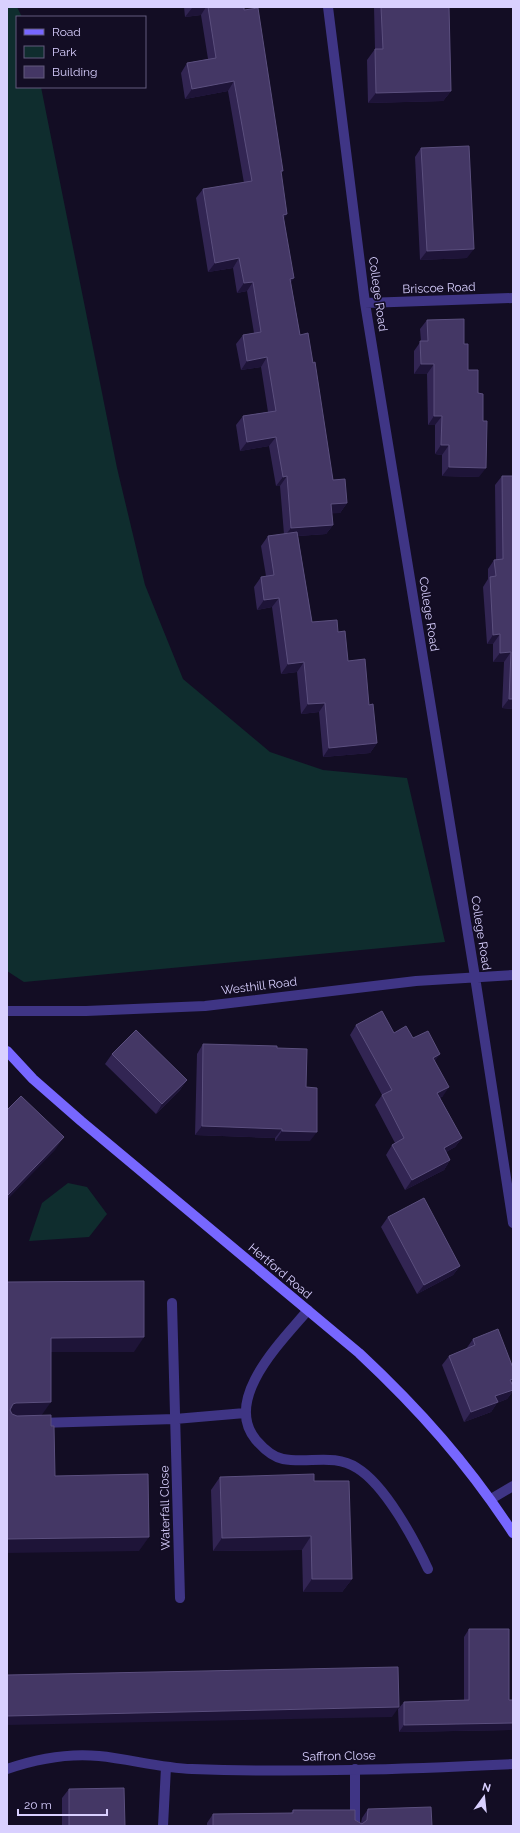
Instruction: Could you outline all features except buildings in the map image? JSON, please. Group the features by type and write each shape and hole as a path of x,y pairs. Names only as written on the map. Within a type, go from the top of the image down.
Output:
{"main road":[{"name":"Hertford Road","path":"7,1051 33,1079 81,1121 359,1353 402,1392 448,1443 513,1533"}],"street":[{"name":"College Road","path":"328,7 365,303 475,977 513,1223"},
{"name":"Briscoe Road","path":"365,303 513,298"},
{"name":"Westhill Road","path":"7,1011 138,1010 205,1006 384,985 513,975"},
{"name":"Waterfall Close","path":"172,1303 180,1598"},
{"path":"308,1310 260,1371 249,1392 245,1413 249,1432 264,1450 281,1459 304,1461 342,1460 358,1468 378,1487 415,1539 428,1569"},
{"path":"30,1423 175,1419 245,1413"},
{"path":"490,1500 513,1486"},
{"name":"Saffron Close","path":"7,1769 46,1759 82,1755 101,1756 166,1767 263,1770 355,1769 513,1764"},
{"path":"163,1826 166,1767"},
{"path":"355,1769 355,1826"}],"green space":[{"path":"7,7 17,7 22,16 16,16 16,88 41,88 117,468 145,585 183,679 270,752 323,770 407,778 445,942 24,982 7,971"},
{"path":"68,1183 87,1187 107,1214 89,1237 29,1241 42,1203"}]}
